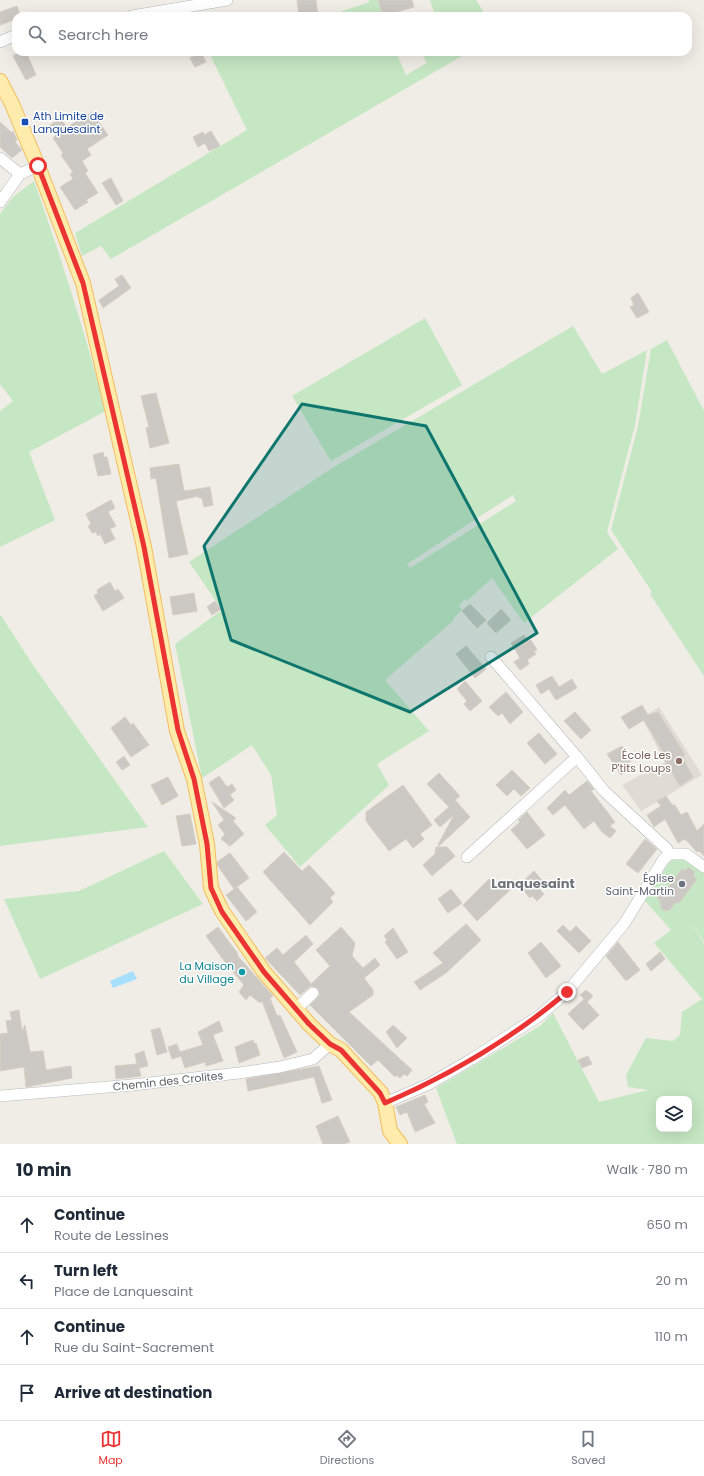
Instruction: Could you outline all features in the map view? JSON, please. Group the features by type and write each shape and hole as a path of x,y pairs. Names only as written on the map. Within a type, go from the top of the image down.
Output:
{"main road":[{"path":"0,81 12,104 38,166 83,283 144,547 178,730 194,779 207,844 211,888 222,912 237,936 264,972 296,1009 330,1044 341,1050 380,1093 385,1103 390,1131 400,1144"}],"street":[{"path":"156,12 227,0"},
{"path":"0,42 12,37"},
{"path":"0,158 20,174"},
{"path":"0,202 20,174 38,166"},
{"path":"490,657 577,757 604,791 667,849 669,854"},
{"path":"467,857 577,757"},
{"path":"385,1103 416,1090 466,1062 539,1016 567,992 624,924 663,860 669,854 686,854 704,867"},
{"path":"296,1009 313,993"},
{"name":"Chemin des Crolites","path":"0,1096 132,1085 273,1068 313,1059 330,1044"}],"highlighted area":[{"path":"302,404 426,426 537,633 410,712 231,640 204,546"}],"shaded area":[{"name":"École Les P'tits Loups","path":"659,707 702,775 641,811 622,785 665,762 642,718"}],"green space":[{"path":"369,0 377,0 382,12 340,12 369,2"},
{"path":"430,0 476,0 484,12 434,12"},
{"path":"398,56 406,75 427,63 423,56 462,56 111,259 101,246 82,256 75,233 247,130 211,57"},
{"path":"34,181 72,295 106,411 29,452 55,520 0,547 0,411 13,401 0,384 0,214 13,197"},
{"path":"425,318 462,385 331,461 292,396"},
{"path":"573,326 602,374 647,350 635,425 607,532 618,549 524,623 492,578 467,601 465,599 459,605 462,610 454,618 454,620 385,680 429,731 377,764 389,785 300,867 265,825 277,815 271,775 252,745 202,778 175,644 222,610 189,562 334,467","holes":["513,495 516,501 410,568 407,564"]},
{"path":"667,340 704,411 704,676 650,594 652,592 611,530 638,426 651,349"},
{"path":"0,614 33,665 148,827 0,846"},
{"path":"164,851 203,904 40,979 4,899 79,891"},
{"path":"684,858 697,865 704,873 704,942 690,920 704,944 704,1144 457,1144 436,1088 540,1026 553,1013 599,1102 648,1090 628,1087 626,1075 646,1038 673,1041 680,1035 682,1012 702,999 654,943 671,930 645,901 670,861","holes":["688,867 695,872 693,876 697,879 680,902 675,903 670,910 665,911 661,908 662,902 657,898 663,890 665,891 682,869 686,871"]}],"water":[{"path":"133,971 137,979 113,988 110,981"}],"building":[{"path":"297,0 316,0 318,12 298,12"},
{"path":"378,0 412,0 414,7 396,12 382,12"},
{"path":"17,6 19,12 12,12 12,20 0,25 0,12"},
{"path":"13,56 28,56 36,75 26,80"},
{"path":"194,56 203,56 206,62 195,67 190,58"},
{"path":"92,112 108,135 87,149 91,155 82,161 88,171 85,173 98,193 86,200 88,202 75,210 60,187 73,179 70,174 73,172 61,155 63,153 53,138 56,135 49,126 60,118 67,127"},
{"path":"0,122 12,133 13,131 17,140 15,142 22,150 12,158 0,147"},
{"path":"211,131 220,146 209,151 205,143 198,147 193,137 203,132 204,135"},
{"path":"111,178 123,201 116,205 102,183"},
{"path":"122,275 131,288 103,308 99,300 119,286 115,279"},
{"path":"638,293 649,312 637,318 630,307 634,305 631,298"},
{"path":"156,393 169,443 150,448 146,428 149,427 141,396"},
{"path":"103,452 104,457 107,457 111,474 98,476 93,455"},
{"path":"179,464 184,491 210,487 213,505 204,507 202,498 199,498 199,496 176,501 188,554 169,558 156,478 151,479 150,468"},
{"path":"111,500 115,508 108,512 116,526 110,529 115,539 105,544 100,534 98,536 96,532 92,533 88,526 91,524 86,514"},
{"path":"110,582 115,591 118,589 124,598 103,611 94,596 98,593 97,590"},
{"path":"194,593 197,611 173,615 170,597"},
{"path":"215,601 221,609 212,615 207,607"},
{"path":"470,604 486,620 477,628 462,611"},
{"path":"501,609 511,620 496,633 487,623"},
{"path":"524,635 528,641 531,640 537,650 534,651 536,654 527,660 529,664 520,670 514,662 520,658 511,643"},
{"path":"466,646 486,669 475,678 456,654"},
{"path":"552,676 559,687 572,679 577,688 556,700 549,689 541,694 536,685"},
{"path":"465,681 482,701 470,711 464,704 467,701 457,689"},
{"path":"506,692 523,712 510,724 502,713 498,716 489,707"},
{"path":"642,705 648,715 658,712 685,755 682,757 693,777 680,786 664,759 666,757 644,720 629,729 621,717"},
{"path":"575,712 591,730 581,739 564,721"},
{"path":"125,717 131,725 133,723 149,745 131,757 111,728"},
{"path":"539,733 557,754 545,764 527,743"},
{"path":"622,746 631,761 628,763 631,769 621,775 607,754"},
{"path":"124,756 130,765 122,770 116,762"},
{"path":"512,770 530,788 521,796 514,789 507,796 496,785"},
{"path":"439,773 460,796 455,800 470,817 439,846 438,845 454,815 440,827 434,820 449,807 427,784"},
{"path":"219,776 227,787 232,784 236,790 230,795 234,800 224,808 209,783"},
{"path":"168,777 178,796 162,805 151,785"},
{"path":"587,781 594,789 591,791 615,822 610,826 616,831 610,838 602,832 594,821 584,829 565,805 553,815 547,808 565,790 569,795"},
{"path":"403,785 432,825 420,834 424,839 413,848 406,839 389,851 366,821 366,812"},
{"path":"666,796 673,806 674,804 681,815 687,812 697,831 704,824 704,856 699,851 697,852 685,839 678,843 665,819 654,827 647,815 661,806 657,801"},
{"path":"212,802 236,818 233,821 244,834 230,846 221,839 225,834 218,825 224,820"},
{"path":"527,812 545,835 527,849 511,830 520,822 518,820"},
{"path":"190,814 196,844 182,846 176,816"},
{"path":"645,839 657,849 638,873 626,864"},
{"path":"436,847 447,847 455,856 432,876 423,865 435,854"},
{"path":"284,852 302,871 309,865 335,893 330,898 333,902 310,925 263,872"},
{"path":"230,853 249,878 234,889 218,866 217,862"},
{"name":"Église Saint-Martin","path":"688,867 695,872 693,876 697,879 680,902 675,903 670,910 665,911 661,908 660,901 657,898 663,889 665,891 682,869 685,871"},
{"path":"534,871 545,884 539,889 544,894 537,901 532,896 530,898 519,885"},
{"path":"489,879 498,888 505,882 511,889 477,921 463,905"},
{"path":"237,887 257,912 246,921 226,895"},
{"path":"451,889 462,903 448,913 438,899"},
{"path":"466,924 481,940 446,973 420,990 414,982 443,963 433,953"},
{"path":"563,925 570,932 576,926 591,941 579,953 557,931"},
{"path":"218,927 238,954 237,955 273,996 270,998 277,1016 280,1015 297,1052 284,1058 262,1001 260,1003 250,995 246,1000 239,992 244,985 206,936"},
{"path":"341,927 355,943 352,956 363,968 375,958 380,965 364,978 373,990 373,995 349,1012 412,1070 407,1076 404,1074 400,1078 396,1075 395,1077 378,1060 371,1066 310,1005 320,995 318,988 311,986 300,995 265,958 277,948 283,955 306,935 313,944 294,962 311,984 330,966 316,950"},
{"path":"393,928 408,952 397,959 385,942 387,940 384,936"},
{"path":"541,942 561,966 546,978 528,953"},
{"path":"618,942 640,970 626,981 606,956"},
{"path":"660,952 665,959 651,971 646,964"},
{"path":"586,990 593,996 587,1002 599,1015 583,1030 568,1014 584,999 580,995"},
{"path":"19,1010 22,1031 25,1025 30,1052 43,1051 46,1070 71,1066 72,1078 26,1087 24,1067 0,1071 0,1034 8,1033 6,1021 12,1020 10,1012"},
{"path":"219,1021 223,1031 213,1035 223,1061 206,1066 205,1062 185,1068 181,1056 172,1059 168,1047 177,1044 180,1052 203,1045 198,1032"},
{"path":"393,1025 407,1038 397,1048 386,1032"},
{"path":"160,1028 167,1052 157,1055 151,1030"},
{"path":"253,1040 254,1044 256,1043 260,1055 239,1063 235,1047"},
{"path":"144,1051 148,1066 139,1068 141,1076 116,1079 115,1066 137,1064 135,1054"},
{"path":"588,1056 592,1064 582,1068 578,1060"},
{"path":"319,1066 332,1100 322,1103 314,1077 248,1091 246,1079"},
{"path":"425,1095 428,1102 424,1104 435,1123 415,1132 407,1112 400,1115 396,1107"},
{"path":"338,1116 350,1142 343,1144 323,1144 316,1126"}],"place":[{"name":"Ath Limite de Lanquesaint","path":"25,122"},
{"name":"École Les P'tits Loups","path":"679,761"},
{"name":"Église Saint-Martin","path":"682,884"},
{"name":"La Maison du Village","path":"242,972"}],"district":[{"name":"Lanquesaint","path":"533,883"}],"route":[{"path":"38,166 83,283 144,547 178,730 194,779 207,844 211,888 222,912 237,936 264,972 309,1024 330,1044 341,1050 380,1093 385,1103 429,1084 472,1059 539,1016 567,992"}]}
